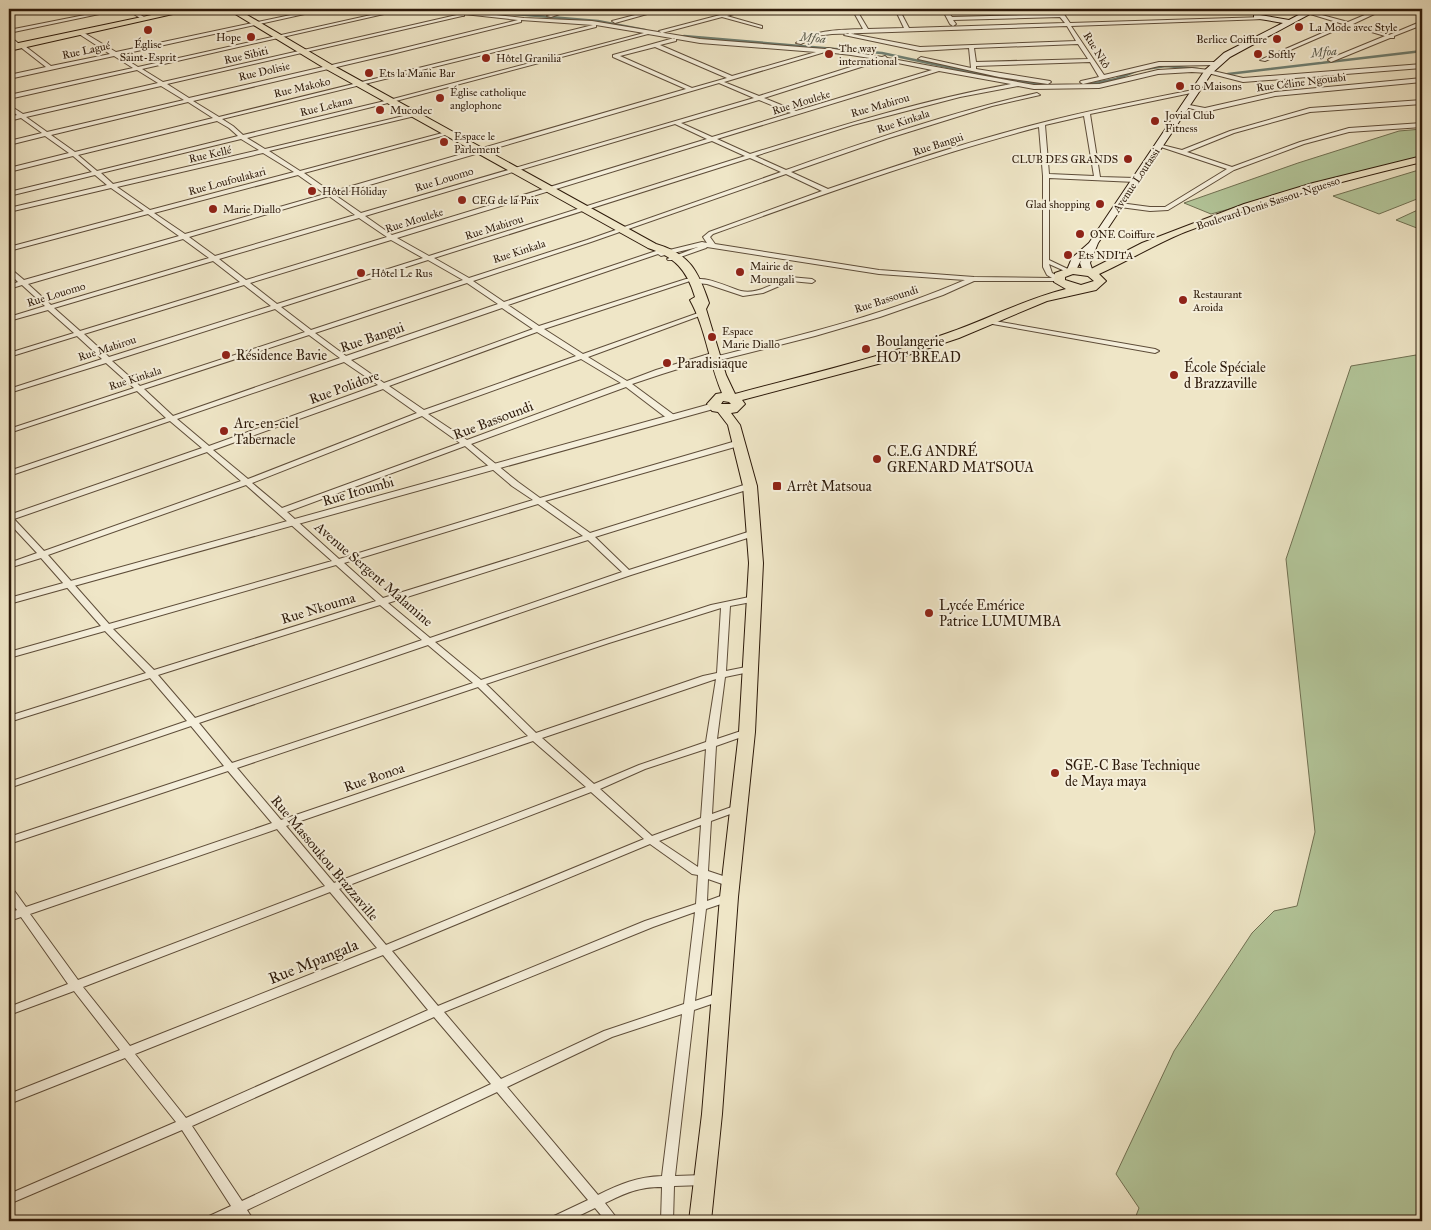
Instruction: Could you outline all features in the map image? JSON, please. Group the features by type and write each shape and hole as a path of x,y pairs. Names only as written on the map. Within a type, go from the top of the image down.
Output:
{"main road":[{"path":"13,44 180,9"},
{"path":"13,44 81,33 191,9"},
{"path":"230,9 329,67 664,253 692,280 720,375 734,401 734,425 750,486 756,563 747,732 730,890 722,996 700,1221"},
{"path":"1251,9 1261,17 1271,31"},
{"name":"Avenue Loutassi","path":"1093,275 1085,264 1093,244 1208,72 1227,54 1312,10"},
{"path":"1261,17 1288,22"},
{"name":"Boulevard Denis Sassou-Nguesso","path":"1093,275 1146,245 1235,211 1339,179 1422,159"},
{"name":"Boulevard Denis Sassou-Nguesso","path":"1093,275 1243,216 1352,182 1422,165"},
{"name":"Avenue Loutassi","path":"1071,271 1075,260 1093,244"},
{"path":"717,405 889,357 988,322 1043,298 1096,286 1093,275 1071,271 1061,274 1060,280 1043,298"},
{"path":"1060,280 1073,288 1086,288"},
{"path":"720,375 717,405 734,425"}],"street":[{"path":"9,32 122,9"},
{"path":"128,9 142,17"},
{"name":"Rue Lagué","path":"9,77 325,9"},
{"path":"9,97 404,9"},
{"path":"431,9 524,20 601,25 680,38 828,50 885,58 1016,85 1056,88 1091,87 1118,83 1158,72 1192,70 1243,80 1422,66"},
{"path":"469,12 488,9"},
{"path":"549,16 572,9"},
{"path":"615,22 663,9"},
{"path":"662,31 748,9"},
{"path":"816,9 824,12"},
{"path":"854,9 866,31"},
{"path":"897,9 907,30"},
{"path":"944,9 956,28"},
{"path":"1058,9 1071,9"},
{"name":"Rue Nkô","path":"1058,9 1103,78"},
{"path":"1263,60 1383,9"},
{"path":"481,10 615,22 686,35 799,42 871,50 975,67 1048,82 1084,82 1159,64 1216,63"},
{"path":"1312,10 1392,37"},
{"name":"Rue Sibiti","path":"9,119 469,12"},
{"path":"951,19 1063,15"},
{"path":"722,16 760,26"},
{"path":"799,42 832,32 1261,17"},
{"name":"Rue Dolisie","path":"9,143 186,99 524,20"},
{"path":"1331,60 1392,37 1422,23"},
{"name":"Rue Makoko","path":"9,170 216,117 601,25"},
{"path":"832,32 916,48 1080,42"},
{"path":"81,33 136,69 216,117 242,137 298,172 390,237 467,280 538,329 627,384 671,417"},
{"name":"Rue Lekana","path":"9,194 390,101 648,34"},
{"path":"680,38 615,56 692,90"},
{"path":"13,44 50,68"},
{"path":"655,45 732,78"},
{"path":"971,46 975,67"},
{"path":"9,287 481,152 828,50"},
{"name":"Rue Louomo","path":"9,319 885,58"},
{"path":"975,67 1092,60"},
{"name":"Rue Mouleke","path":"9,355 390,237 714,140 939,69"},
{"name":"Rue Céline Ngouabi","path":"1184,106 1205,110 1275,94 1422,80"},
{"path":"719,82 796,114"},
{"name":"Rue Mabirou","path":"9,391 107,358 277,307 748,156 908,108 1016,85"},
{"name":"Rue Bangui","path":"710,245 706,237 711,233 827,191 958,149 1087,113 1193,92"},
{"name":"Rue Kinkala","path":"9,431 622,230 954,116 991,105 1037,95"},
{"path":"1183,152 1232,132 1310,110 1422,102"},
{"path":"9,107 74,154 113,187 184,236 345,359 467,444 494,468 590,537 628,573"},
{"path":"1087,113 1098,178"},
{"name":"Rue Kellé","path":"9,210 265,152 416,115"},
{"path":"674,122 827,191"},
{"path":"1042,125 1046,176 1046,267 1049,274 1060,280"},
{"path":"1120,205 1166,209 1232,169 1302,143 1360,129 1422,125"},
{"name":"Rue Loufoulakari","path":"9,249 450,133"},
{"path":"1160,145 1232,169"},
{"path":"1046,176 1136,180"},
{"path":"664,253 710,245 879,272 974,279 1060,280"},
{"name":"Rue Bangui","path":"9,474 502,305 664,253"},
{"path":"1047,261 1071,271"},
{"name":"Avenue Sergent Malamine","path":"9,270 107,358 138,389 209,448 382,602 479,683 534,737 651,840 730,890"},
{"path":"692,280 708,282 744,294 761,292 790,279 812,281"},
{"name":"Rue Bassoundi","path":"281,511 683,364 862,319 942,293 974,279"},
{"name":"Rue Polidore","path":"9,518 385,386 538,329 692,280"},
{"path":"9,566 247,482 423,413 583,357 702,310"},
{"path":"988,322 1155,351"},
{"name":"Rue Itoumbi","path":"9,601 295,524 717,405"},
{"path":"9,655 108,629 339,562 538,501 739,443"},
{"name":"Rue Nkouma","path":"9,719 750,486"},
{"name":"Rue Massoukou Brazzaville","path":"9,518 108,629 153,675 281,824 384,950 613,1221"},
{"path":"9,784 628,573 754,533"},
{"path":"9,841 231,768 606,640 726,604 754,599"},
{"path":"667,1221 668,1181 700,906 711,744 720,675 726,604"},
{"name":"Rue Bonoa","path":"9,917 706,678 751,669"},
{"path":"9,1011 334,888 593,788 642,767 747,732"},
{"name":"Rue Mpangala","path":"9,1099 384,950 651,840 740,807"},
{"path":"9,1199 184,1124 436,1011 649,924 700,906 730,890"},
{"path":"9,892 76,986 184,1124 248,1221"},
{"path":"211,1221 608,1034 722,996"},
{"path":"556,1221 626,1187 648,1182 704,1180"}],"green space":[{"path":"1422,129 1422,157 1211,214 1184,203 1298,163 1399,131"},
{"path":"1422,169 1422,197 1379,214 1333,196"},
{"path":"1422,208 1422,230 1396,220"},
{"path":"1422,354 1422,1221 1134,1221 1139,1208 1116,1174 1174,1051 1252,933 1274,911 1297,906 1315,832 1286,559 1351,366"}],"waterway":[{"name":"Mfoa","path":"454,9 598,21 645,30"},
{"name":"Mfoa","path":"684,36 882,53 1003,79 1048,85"},
{"name":"Mfoa","path":"1228,74 1422,51"},
{"name":"Mfoa","path":"1145,69 1166,66 1198,69"},
{"name":"Mfoa","path":"1085,85 1116,79 1136,71"}],"place":[{"name":"La Mode avec Style","path":"1299,27"},
{"name":"Église Saint-Esprit","path":"148,30"},
{"name":"Hope","path":"251,37"},
{"name":"Berlice Coiffure","path":"1277,39"},
{"name":"The way international","path":"829,54"},
{"name":"Softly","path":"1258,54"},
{"name":"Hôtel Granilia","path":"486,58"},
{"name":"Ets la Manie Bar","path":"369,73"},
{"name":"10 Maisons","path":"1180,86"},
{"name":"Église catholique anglophone","path":"440,98"},
{"name":"Mucodec","path":"380,110"},
{"name":"Jovial Club Fitness","path":"1155,121"},
{"name":"Espace le Parlement","path":"444,142"},
{"name":"CLUB DES GRANDS","path":"1128,159"},
{"name":"Hôtel Holiday","path":"312,191"},
{"name":"CEG de la Paix","path":"462,200"},
{"name":"Glad shopping","path":"1100,204"},
{"name":"Marie Diallo","path":"213,209"},
{"name":"ONE Coiffure","path":"1080,234"},
{"name":"Ets NDITA","path":"1068,255"},
{"name":"Mairie de Moungali","path":"740,272"},
{"name":"Hôtel Le Rus","path":"361,273"},
{"name":"Restaurant Aroida","path":"1183,300"},
{"name":"Espace Marie Diallo","path":"712,337"},
{"name":"Boulangerie HOT BREAD","path":"866,349"},
{"name":"Résidence Bavie","path":"226,355"},
{"name":"Paradisiaque","path":"667,363"},
{"name":"École Spéciale d Brazzaville","path":"1174,375"},
{"name":"Arc-en-ciel Tabernacle","path":"224,431"},
{"name":"C.E.G ANDRÉ GRENARD MATSOUA","path":"877,459"},
{"name":"Arrêt Matsoua","path":"777,486"},
{"name":"Lycée Emérice Patrice LUMUMBA","path":"929,613"},
{"name":"SGE-C Base Technique de Maya maya","path":"1055,773"}]}
